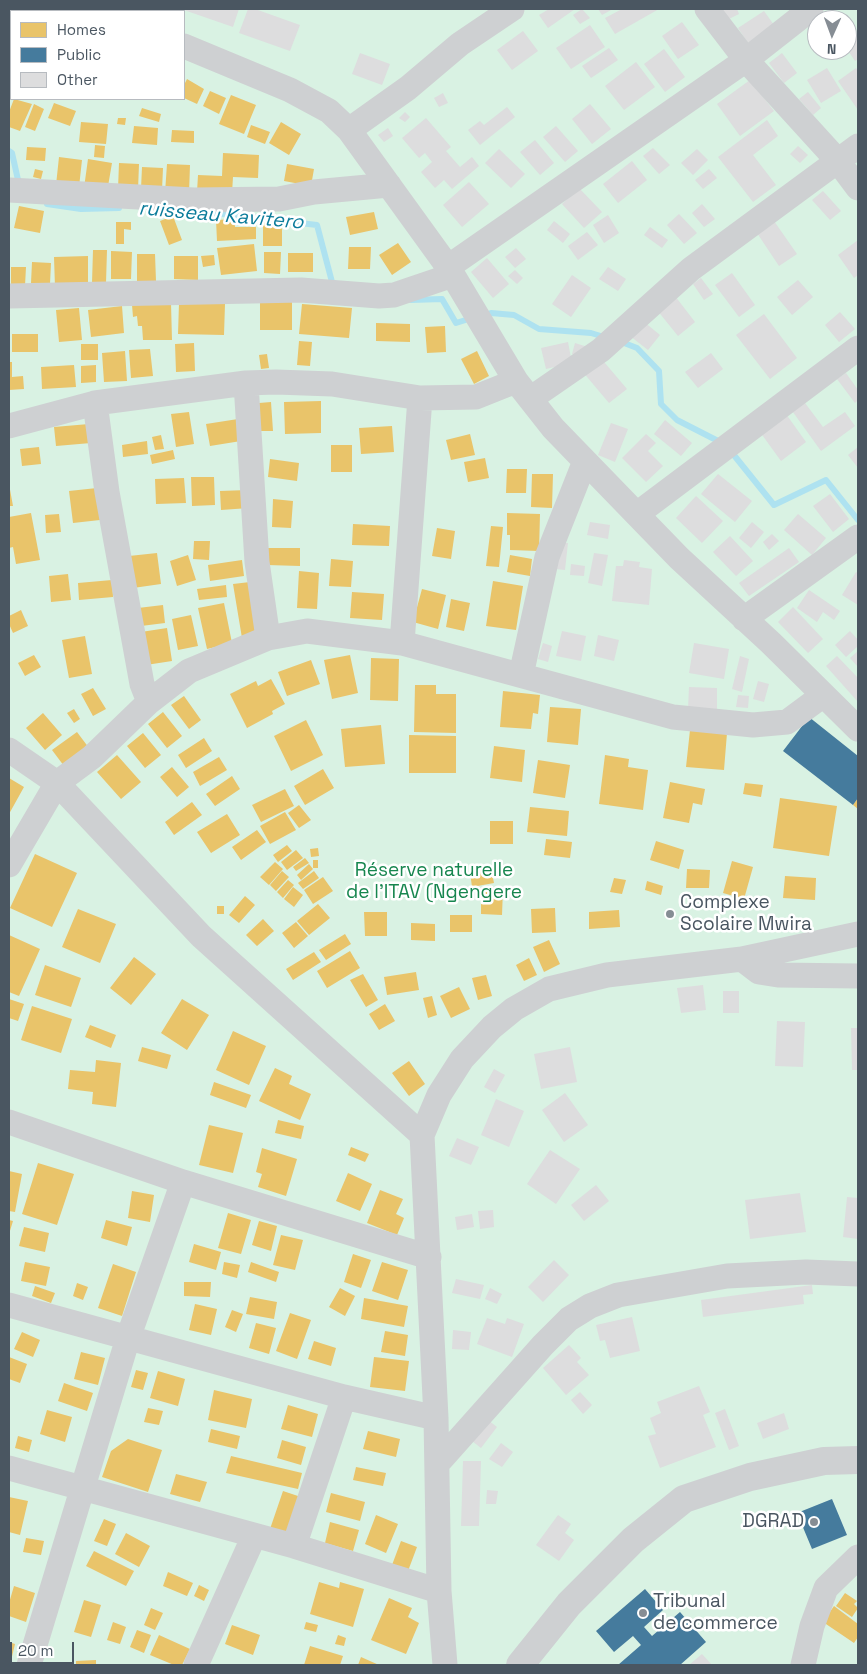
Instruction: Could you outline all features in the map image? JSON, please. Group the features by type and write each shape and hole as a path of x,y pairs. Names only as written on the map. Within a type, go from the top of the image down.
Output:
{"street":[{"path":"349,130 408,88 460,44 512,9"},
{"path":"707,9 746,60 837,160 858,188"},
{"path":"9,296 301,290 379,296 394,295 450,271 746,60 811,9"},
{"path":"185,46 290,90 329,111 349,130 450,271 523,390 585,461 637,514 771,643 822,696 858,728"},
{"path":"9,426 95,403 246,383 311,382 356,386 420,398 476,397 523,390 601,350 691,269 858,146"},
{"path":"9,190 194,200 279,199 314,192 389,185"},
{"path":"637,514 858,348"},
{"path":"246,383 257,562 268,638"},
{"path":"402,643 420,398"},
{"path":"95,403 107,492 142,684 149,702"},
{"path":"521,675 547,557 585,461"},
{"path":"744,619 858,537"},
{"path":"9,865 57,783 92,757 149,702 190,670 268,638 307,631 402,643 673,716 753,725 787,722 822,696"},
{"path":"9,750 57,783 201,936 422,1135"},
{"path":"445,1665 440,1591 436,1418 422,1135 439,1095 462,1059 492,1027 514,1009 549,989 607,975 742,959 858,934"},
{"path":"742,959 759,972 778,975 858,976"},
{"path":"9,1122 183,1182 429,1257"},
{"path":"29,1665 128,1338 183,1182"},
{"path":"437,1464 543,1345 569,1319 590,1306 618,1295 727,1276 806,1272 858,1274"},
{"path":"9,1304 344,1397 436,1418"},
{"path":"294,1546 344,1397"},
{"path":"520,1665 569,1604 633,1540 684,1500 750,1476 824,1461 858,1460"},
{"path":"9,1468 83,1490 294,1546 440,1591"},
{"path":"196,1665 254,1536"},
{"path":"803,1665 812,1626 826,1588 858,1557"}],"green space":[{"name":"Réserve naturelle de l'ITAV (Ngengere","path":"9,9 858,9 858,1665 9,1665"}],"building: Homes":[{"path":"187,79 204,89 197,104 185,98 185,83"},
{"path":"210,91 226,98 219,114 203,106"},
{"path":"231,95 256,105 244,134 219,124"},
{"path":"14,100 32,104 20,131 9,127 9,112"},
{"path":"54,103 76,111 70,126 48,118"},
{"path":"34,104 44,109 35,131 25,127"},
{"path":"142,108 161,114 159,122 139,116"},
{"path":"118,118 126,118 125,125 117,124"},
{"path":"81,122 108,124 106,144 79,142"},
{"path":"281,122 301,134 289,155 269,143"},
{"path":"251,125 270,132 265,144 247,137"},
{"path":"134,126 158,128 157,145 132,143"},
{"path":"172,130 194,131 194,143 171,142"},
{"path":"95,145 105,146 104,158 94,157"},
{"path":"27,147 46,148 45,161 26,160"},
{"path":"223,153 259,155 258,178 233,177 232,193 197,192 198,175 222,176"},
{"path":"59,157 82,160 79,187 56,185"},
{"path":"88,159 112,163 107,192 84,188"},
{"path":"119,163 139,164 138,190 118,189"},
{"path":"167,164 190,165 189,194 165,193"},
{"path":"287,164 314,169 311,186 284,181"},
{"path":"142,167 163,168 162,190 141,189"},
{"path":"35,169 43,171 41,179 33,177"},
{"path":"19,206 44,211 40,233 14,228"},
{"path":"374,212 378,229 350,235 346,217"},
{"path":"173,216 182,240 169,245 160,221"},
{"path":"235,219 235,227 256,227 256,239 217,241 216,220"},
{"path":"263,220 282,220 282,246 263,246"},
{"path":"116,222 131,222 131,230 124,229 124,244 116,244"},
{"path":"398,243 411,262 392,275 379,255"},
{"path":"254,244 257,271 221,275 217,248"},
{"path":"349,247 371,247 370,269 348,269"},
{"path":"93,250 107,250 106,283 92,283"},
{"path":"111,251 132,252 131,279 111,279"},
{"path":"264,252 281,252 280,274 264,273"},
{"path":"288,253 313,253 313,272 288,272"},
{"path":"137,254 155,254 156,281 137,282"},
{"path":"214,255 215,265 203,267 201,256"},
{"path":"88,256 88,286 55,287 54,257"},
{"path":"174,256 198,256 198,280 174,279"},
{"path":"32,262 51,263 50,284 31,283"},
{"path":"11,267 26,267 25,286 11,285"},
{"path":"260,301 292,301 292,330 260,330"},
{"path":"171,303 172,340 143,340 142,326 138,326 137,316 133,317 132,305"},
{"path":"179,303 225,304 224,335 178,334"},
{"path":"302,304 352,308 349,338 299,334"},
{"path":"122,306 124,333 91,337 88,310"},
{"path":"79,308 82,340 59,342 56,310"},
{"path":"376,323 410,324 410,342 376,341"},
{"path":"445,326 446,352 427,353 425,327"},
{"path":"12,334 38,334 38,352 12,352"},
{"path":"299,341 312,342 310,366 297,365"},
{"path":"194,343 195,371 176,372 175,344"},
{"path":"81,344 98,344 98,360 81,360"},
{"path":"150,349 153,376 131,378 129,350"},
{"path":"125,351 127,381 104,382 102,353"},
{"path":"477,351 489,376 474,384 461,359"},
{"path":"267,354 269,368 261,369 259,355"},
{"path":"9,362 12,362 12,377 23,376 24,389 9,390"},
{"path":"74,365 76,387 42,389 41,367"},
{"path":"96,365 96,382 81,383 81,366"},
{"path":"321,401 321,433 285,434 284,402"},
{"path":"271,402 273,431 260,431 259,403"},
{"path":"189,412 194,444 176,447 171,414"},
{"path":"238,419 241,441 210,446 206,424"},
{"path":"89,424 91,443 56,446 54,427"},
{"path":"392,426 394,452 361,454 359,428"},
{"path":"470,434 475,455 451,460 446,440"},
{"path":"161,435 164,449 155,450 152,437"},
{"path":"147,441 148,454 123,457 122,445"},
{"path":"331,445 352,445 352,472 331,472"},
{"path":"39,447 41,464 22,466 20,449"},
{"path":"173,450 175,459 152,464 150,455"},
{"path":"485,458 489,478 468,482 464,462"},
{"path":"270,459 299,463 297,481 268,477"},
{"path":"507,469 527,469 526,493 506,493"},
{"path":"532,474 553,474 552,508 531,507"},
{"path":"191,477 214,477 215,505 192,506"},
{"path":"184,478 186,503 156,504 155,479"},
{"path":"9,484 13,506 9,506"},
{"path":"97,488 100,520 73,523 69,491"},
{"path":"248,490 249,508 221,510 220,491"},
{"path":"273,499 293,501 291,528 272,527"},
{"path":"31,513 40,560 16,564 13,547 9,548 9,517"},
{"path":"507,513 540,514 539,551 510,550 510,535 507,535"},
{"path":"59,514 61,532 46,533 45,515"},
{"path":"353,524 390,526 389,546 352,545"},
{"path":"491,526 503,527 499,567 486,566"},
{"path":"437,528 455,531 451,559 432,556"},
{"path":"194,541 210,541 209,560 193,559"},
{"path":"268,548 300,548 300,566 267,565"},
{"path":"157,553 161,584 133,588 129,556"},
{"path":"188,555 196,580 177,586 170,561"},
{"path":"510,555 532,559 530,576 507,572"},
{"path":"331,559 353,561 351,587 329,586"},
{"path":"242,560 244,576 210,581 208,565"},
{"path":"299,571 319,573 317,609 297,608"},
{"path":"68,574 71,600 51,602 49,576"},
{"path":"112,580 113,597 79,600 78,583"},
{"path":"493,581 523,586 516,630 486,626"},
{"path":"250,582 259,635 242,638 233,584"},
{"path":"226,585 227,597 199,600 197,589"},
{"path":"422,589 446,595 438,629 413,622"},
{"path":"352,592 384,594 382,620 350,618"},
{"path":"451,599 470,603 464,631 446,627"},
{"path":"224,603 232,643 207,649 198,608"},
{"path":"163,605 165,623 141,626 138,608"},
{"path":"21,610 28,626 13,633 9,624 9,616"},
{"path":"191,615 198,646 178,650 172,619"},
{"path":"167,628 172,661 146,665 141,632"},
{"path":"85,636 92,674 69,678 62,640"},
{"path":"34,655 41,667 25,676 18,663"},
{"path":"350,655 358,693 332,699 324,660"},
{"path":"371,658 399,659 398,701 370,700"},
{"path":"311,660 320,684 287,696 278,672"},
{"path":"271,679 285,704 272,711 273,714 247,728 230,694 256,681 258,686"},
{"path":"415,685 436,685 436,694 456,694 456,733 414,732"},
{"path":"93,688 106,709 93,716 81,694"},
{"path":"503,691 540,695 538,714 533,713 531,729 500,727"},
{"path":"184,696 201,720 189,729 171,705"},
{"path":"550,707 581,709 578,745 547,742"},
{"path":"74,709 80,719 74,723 67,713"},
{"path":"163,712 182,736 167,748 148,724"},
{"path":"43,713 62,735 45,750 26,728"},
{"path":"306,720 323,755 291,771 274,736"},
{"path":"381,725 385,764 345,767 341,729"},
{"path":"690,730 727,733 724,770 686,767"},
{"path":"77,732 89,748 64,766 52,750"},
{"path":"143,733 161,755 145,768 127,746"},
{"path":"409,735 456,736 456,773 409,773"},
{"path":"204,738 212,751 186,768 178,755"},
{"path":"494,746 525,750 522,782 490,778"},
{"path":"117,755 141,782 121,799 97,772"},
{"path":"605,755 629,759 628,767 648,770 643,810 599,804"},
{"path":"219,757 227,770 200,786 193,772"},
{"path":"538,760 570,765 565,798 533,793"},
{"path":"172,767 189,787 177,797 160,777"},
{"path":"323,769 334,788 305,805 294,786"},
{"path":"232,776 240,789 215,806 206,794"},
{"path":"9,778 24,787 9,814"},
{"path":"670,782 705,789 702,805 693,803 689,823 663,818"},
{"path":"745,783 763,785 761,797 743,794"},
{"path":"285,789 294,806 261,822 252,805"},
{"path":"780,798 837,806 829,856 773,848"},
{"path":"858,798 858,809 853,805"},
{"path":"192,802 202,815 174,835 165,822"},
{"path":"299,805 311,820 299,828 288,813"},
{"path":"530,807 569,811 567,836 527,832"},
{"path":"285,812 296,830 270,844 260,826"},
{"path":"227,814 240,835 211,853 197,832"},
{"path":"490,821 513,821 513,844 490,844"},
{"path":"257,830 266,842 241,860 232,847"},
{"path":"546,839 572,842 570,858 544,855"},
{"path":"656,841 684,850 679,869 650,860"},
{"path":"287,845 292,851 278,862 273,855"},
{"path":"318,848 319,856 311,857 310,849"},
{"path":"296,850 303,858 287,870 281,862"},
{"path":"35,854 77,873 52,927 10,908"},
{"path":"305,858 309,863 296,871 293,867"},
{"path":"313,860 318,860 318,868 313,868"},
{"path":"732,861 753,867 744,899 723,893"},
{"path":"275,862 283,869 269,885 260,877"},
{"path":"309,864 313,869 301,880 297,875"},
{"path":"491,868 494,883 472,887 470,872"},
{"path":"687,869 710,870 709,888 686,888"},
{"path":"282,871 289,877 276,891 270,885"},
{"path":"314,871 319,878 303,889 298,883"},
{"path":"785,876 816,878 815,900 783,898"},
{"path":"323,877 333,891 313,904 304,890"},
{"path":"614,878 626,880 622,894 610,892"},
{"path":"288,880 294,885 283,898 277,892"},
{"path":"647,881 663,886 661,895 645,890"},
{"path":"293,887 303,895 294,907 284,899"},
{"path":"481,889 503,889 502,915 481,914"},
{"path":"245,896 255,905 239,923 229,915"},
{"path":"318,904 330,918 309,935 297,921"},
{"path":"217,906 224,906 224,914 217,914"},
{"path":"555,908 556,932 532,933 531,909"},
{"path":"78,909 116,924 100,963 62,947"},
{"path":"619,910 620,927 589,929 589,912"},
{"path":"364,912 387,912 387,936 365,936"},
{"path":"450,915 472,915 472,932 450,932"},
{"path":"263,919 274,931 257,946 246,935"},
{"path":"296,922 308,936 294,948 282,933"},
{"path":"411,923 435,924 435,941 411,940"},
{"path":"345,934 351,944 326,960 319,950"},
{"path":"9,935 40,949 19,996 9,992"},
{"path":"549,940 560,964 544,972 533,947"},
{"path":"350,951 360,968 327,988 317,971"},
{"path":"314,952 321,962 293,980 286,969"},
{"path":"134,957 156,974 131,1005 110,988"},
{"path":"529,958 537,975 524,981 516,965"},
{"path":"45,965 81,978 71,1007 35,995"},
{"path":"416,972 419,990 387,995 384,977"},
{"path":"363,974 378,1000 366,1007 350,980"},
{"path":"486,975 492,996 478,1000 472,978"},
{"path":"459,987 470,1009 451,1018 440,996"},
{"path":"432,996 437,1015 428,1018 423,998"},
{"path":"9,999 24,1004 18,1021 9,1018"},
{"path":"182,999 209,1015 187,1050 161,1033"},
{"path":"385,1004 395,1021 379,1030 369,1014"},
{"path":"32,1006 72,1019 61,1053 21,1040"},
{"path":"90,1025 116,1035 111,1048 85,1037"},
{"path":"233,1031 266,1046 249,1085 216,1070"},
{"path":"142,1047 171,1055 167,1069 138,1061"},
{"path":"96,1060 121,1063 116,1107 92,1104 93,1092 68,1089 70,1070 95,1072"},
{"path":"409,1061 425,1084 409,1096 392,1073"},
{"path":"275,1068 292,1076 289,1084 311,1094 300,1120 259,1101"},
{"path":"214,1082 251,1095 246,1108 210,1095"},
{"path":"278,1120 304,1126 301,1139 275,1133"},
{"path":"209,1125 243,1133 233,1173 199,1165"},
{"path":"351,1147 369,1154 365,1162 348,1155"},
{"path":"262,1148 297,1159 286,1196 258,1187 262,1174 256,1172"},
{"path":"38,1163 74,1174 57,1225 22,1214"},
{"path":"9,1171 22,1174 15,1212 9,1211"},
{"path":"348,1173 372,1184 360,1211 336,1201"},
{"path":"380,1190 403,1199 396,1214 404,1218 397,1235 367,1223"},
{"path":"132,1191 154,1195 150,1222 128,1218"},
{"path":"228,1213 251,1220 241,1254 218,1248"},
{"path":"9,1220 13,1221 9,1234"},
{"path":"106,1220 132,1227 127,1246 101,1238"},
{"path":"259,1221 277,1226 271,1251 252,1245"},
{"path":"24,1227 49,1233 45,1252 19,1246"},
{"path":"281,1235 303,1240 295,1270 273,1265"},
{"path":"194,1244 221,1252 216,1270 189,1262"},
{"path":"353,1254 371,1260 361,1288 344,1282"},
{"path":"25,1262 50,1267 46,1286 21,1281"},
{"path":"224,1262 240,1265 237,1278 222,1274"},
{"path":"251,1262 279,1272 276,1282 248,1272"},
{"path":"382,1262 408,1270 398,1300 372,1291"},
{"path":"113,1264 136,1272 122,1316 98,1308"},
{"path":"184,1282 211,1282 210,1297 184,1296"},
{"path":"77,1283 88,1287 83,1300 73,1296"},
{"path":"35,1286 55,1293 51,1303 32,1296"},
{"path":"340,1288 355,1296 345,1316 329,1307"},
{"path":"250,1297 277,1302 274,1319 246,1314"},
{"path":"364,1298 408,1306 404,1327 361,1319"},
{"path":"195,1304 217,1309 211,1335 189,1330"},
{"path":"232,1310 243,1314 236,1332 225,1327"},
{"path":"290,1313 311,1320 297,1359 276,1351"},
{"path":"256,1323 276,1328 269,1354 249,1348"},
{"path":"385,1331 408,1335 405,1356 381,1352"},
{"path":"22,1332 40,1340 33,1357 14,1349"},
{"path":"314,1341 336,1348 331,1366 308,1359"},
{"path":"81,1352 105,1358 98,1385 74,1379"},
{"path":"9,1357 27,1364 20,1383 9,1379"},
{"path":"374,1357 409,1361 405,1391 370,1387"},
{"path":"136,1370 148,1373 143,1390 131,1387"},
{"path":"158,1371 185,1379 178,1406 150,1398"},
{"path":"64,1383 93,1393 87,1411 58,1401"},
{"path":"214,1390 252,1399 246,1428 208,1420"},
{"path":"288,1405 318,1414 312,1437 281,1429"},
{"path":"148,1408 163,1411 159,1425 144,1422"},
{"path":"47,1410 72,1417 65,1442 40,1434"},
{"path":"211,1429 240,1436 237,1449 208,1442"},
{"path":"368,1431 400,1439 396,1457 363,1449"},
{"path":"18,1436 32,1440 29,1452 15,1448"},
{"path":"128,1439 162,1450 148,1492 102,1477 111,1451"},
{"path":"282,1440 306,1447 301,1465 277,1458"},
{"path":"231,1456 302,1473 298,1489 226,1473"},
{"path":"356,1467 386,1473 383,1486 353,1480"},
{"path":"176,1474 207,1482 200,1502 170,1494"},
{"path":"283,1491 301,1497 289,1535 270,1529"},
{"path":"331,1493 365,1502 360,1521 326,1512"},
{"path":"9,1497 28,1501 20,1535 9,1532"},
{"path":"376,1515 398,1524 386,1553 365,1544"},
{"path":"104,1519 116,1524 107,1546 94,1541"},
{"path":"330,1522 359,1530 353,1551 325,1543"},
{"path":"126,1533 150,1546 139,1567 115,1554"},
{"path":"26,1538 44,1541 41,1555 23,1552"},
{"path":"401,1541 417,1547 408,1571 392,1565"},
{"path":"94,1551 134,1571 126,1586 86,1566"},
{"path":"168,1572 193,1583 187,1596 163,1586"},
{"path":"319,1582 339,1588 340,1582 364,1589 353,1627 310,1614"},
{"path":"199,1585 209,1590 204,1601 194,1596"},
{"path":"14,1586 35,1593 26,1622 9,1616 9,1603"},
{"path":"845,1593 857,1601 854,1604 858,1608 852,1617 836,1606"},
{"path":"389,1598 412,1608 408,1617 419,1623 406,1654 371,1640"},
{"path":"84,1600 101,1605 91,1637 74,1632"},
{"path":"834,1606 858,1624 858,1637 854,1643 823,1622"},
{"path":"151,1608 163,1613 155,1630 144,1625"},
{"path":"113,1622 126,1627 120,1644 107,1640"},
{"path":"306,1622 318,1625 316,1632 304,1629"},
{"path":"232,1625 260,1635 253,1655 225,1644"},
{"path":"137,1630 151,1635 144,1653 130,1647"},
{"path":"159,1635 190,1649 182,1665 174,1665 150,1655"},
{"path":"338,1635 346,1638 344,1646 335,1644"},
{"path":"9,1642 15,1644 10,1665 9,1665"},
{"path":"310,1646 343,1656 340,1665 304,1665"},
{"path":"361,1657 379,1665 358,1665"},
{"path":"96,1660 96,1665 76,1665 76,1661"}],"building: Public":[{"path":"809,717 858,756 858,798 853,805 783,751"},
{"path":"832,1499 847,1535 812,1549 797,1513"},
{"path":"645,1589 663,1610 644,1627 652,1636 680,1612 706,1642 680,1665 618,1665 641,1645 633,1636 614,1652 596,1631"}],"building: Other":[{"path":"181,9 239,9 233,27"},
{"path":"248,9 255,9 300,25 290,51 239,33"},
{"path":"549,9 575,9 548,28 539,15"},
{"path":"582,9 590,18 580,24 573,15"},
{"path":"598,9 613,9 602,15"},
{"path":"622,9 659,9 615,34 605,18"},
{"path":"720,9 737,9 739,14 725,21"},
{"path":"764,11 774,25 748,43 738,28"},
{"path":"682,22 699,45 678,59 662,36"},
{"path":"590,25 605,47 571,69 556,48"},
{"path":"523,31 538,51 512,70 497,50"},
{"path":"858,35 857,60 857,36"},
{"path":"609,48 618,60 591,78 582,66"},
{"path":"664,49 685,77 665,92 644,64"},
{"path":"360,53 390,64 382,85 352,74"},
{"path":"782,53 797,73 784,83 769,63"},
{"path":"636,62 655,87 624,110 605,86"},
{"path":"827,68 841,91 821,103 807,80"},
{"path":"856,68 858,71 858,110 838,81"},
{"path":"750,80 774,111 740,136 717,104"},
{"path":"808,92 821,108 813,115 799,99"},
{"path":"443,93 448,103 439,107 434,98"},
{"path":"590,104 611,129 592,144 572,119"},
{"path":"507,107 515,117 480,145 468,130 480,121 484,125"},
{"path":"405,112 410,117 405,122 399,118"},
{"path":"426,118 451,147 446,151 460,167 472,157 479,166 452,189 444,180 435,188 421,172 432,162 425,153 419,158 402,138"},
{"path":"767,120 778,136 753,155 776,185 753,202 718,157"},
{"path":"556,126 578,151 565,162 543,137"},
{"path":"388,128 393,136 384,142 378,135"},
{"path":"535,140 554,163 540,175 520,152"},
{"path":"798,146 808,155 800,163 790,154"},
{"path":"653,148 670,165 659,174 643,156"},
{"path":"499,149 525,174 511,188 485,163"},
{"path":"697,149 708,160 693,175 681,163"},
{"path":"632,161 647,180 618,203 603,184"},
{"path":"709,169 717,178 703,189 695,180"},
{"path":"469,182 489,204 462,227 443,205"},
{"path":"579,188 602,212 584,228 562,204"},
{"path":"823,191 841,211 830,220 812,200"},
{"path":"702,204 715,219 704,227 692,213"},
{"path":"679,214 697,233 684,244 667,225"},
{"path":"608,215 619,233 604,243 593,225"},
{"path":"554,221 570,234 563,243 547,230"},
{"path":"774,221 797,254 779,266 757,233"},
{"path":"650,227 668,240 662,248 644,235"},
{"path":"587,232 598,245 578,260 568,246"},
{"path":"858,240 858,275 854,278 838,255"},
{"path":"516,248 526,259 515,268 505,257"},
{"path":"487,258 509,284 493,298 471,272"},
{"path":"608,267 626,279 618,291 599,279"},
{"path":"515,270 523,278 517,284 508,276"},
{"path":"732,273 755,305 739,317 715,285"},
{"path":"572,275 591,288 571,317 552,304"},
{"path":"701,278 713,294 704,300 693,284"},
{"path":"798,280 813,297 792,315 777,297"},
{"path":"675,296 695,322 678,336 657,310"},
{"path":"840,312 855,329 839,342 825,325"},
{"path":"764,314 797,358 770,379 736,335"},
{"path":"643,321 660,335 648,350 630,336"},
{"path":"568,342 572,363 546,369 541,348"},
{"path":"575,343 591,348 587,359 572,354"},
{"path":"711,353 723,369 698,388 685,372"},
{"path":"599,356 627,389 609,403 582,371"},
{"path":"846,373 858,390 858,400 855,403 837,379"},
{"path":"802,399 823,427 845,412 855,426 821,451 790,408"},
{"path":"786,414 806,442 781,461 760,432"},
{"path":"665,420 692,443 681,456 654,434"},
{"path":"611,423 628,429 615,462 598,455"},
{"path":"646,434 656,443 648,451 663,466 646,482 622,458"},
{"path":"858,447 858,468 848,455"},
{"path":"718,474 752,501 735,522 701,494"},
{"path":"830,494 849,519 833,532 813,506"},
{"path":"696,496 723,521 702,543 676,518"},
{"path":"798,514 826,538 812,555 784,530"},
{"path":"590,522 610,525 608,539 587,535"},
{"path":"752,522 764,532 751,548 739,538"},
{"path":"772,534 779,541 769,550 763,542"},
{"path":"730,536 753,561 736,576 713,552"},
{"path":"559,542 568,543 565,570 555,569"},
{"path":"789,548 799,562 749,596 739,583"},
{"path":"594,553 608,555 602,586 588,583"},
{"path":"624,560 640,562 639,567 652,569 649,605 612,601 616,566 623,566"},
{"path":"571,564 585,566 584,576 570,575"},
{"path":"856,572 858,573 858,605 842,595"},
{"path":"809,590 840,611 834,620 823,612 817,622 797,608"},
{"path":"793,607 823,639 808,653 778,622"},
{"path":"562,631 586,636 581,661 556,656"},
{"path":"850,631 858,640 858,646 846,657 835,645"},
{"path":"598,635 619,640 614,661 594,656"},
{"path":"543,643 552,646 548,662 538,659"},
{"path":"694,643 729,649 724,679 689,673"},
{"path":"858,651 858,667 850,658"},
{"path":"740,656 749,659 742,692 732,689"},
{"path":"837,656 858,678 858,702 826,666"},
{"path":"758,681 769,684 764,702 753,699"},
{"path":"689,687 717,688 717,709 688,709"},
{"path":"738,695 749,696 748,708 736,707"},
{"path":"703,985 706,1010 681,1013 677,988"},
{"path":"723,991 739,991 739,1013 723,1013"},
{"path":"777,1021 805,1022 803,1067 775,1066"},
{"path":"851,1028 858,1028 858,1070 852,1070"},
{"path":"570,1047 577,1082 541,1089 534,1054"},
{"path":"494,1069 505,1075 495,1093 484,1087"},
{"path":"565,1093 588,1125 564,1142 542,1110"},
{"path":"496,1099 524,1111 509,1147 481,1135"},
{"path":"457,1138 479,1147 471,1165 449,1156"},
{"path":"550,1150 580,1169 556,1204 527,1184"},
{"path":"596,1185 609,1201 584,1221 571,1205"},
{"path":"800,1193 806,1232 750,1239 745,1200"},
{"path":"847,1197 858,1198 858,1239 843,1237"},
{"path":"493,1210 494,1227 480,1229 478,1211"},
{"path":"472,1214 474,1227 457,1230 455,1217"},
{"path":"554,1260 569,1275 543,1302 528,1287"},
{"path":"456,1279 484,1285 480,1299 452,1293"},
{"path":"812,1285 813,1294 803,1295 804,1304 703,1317 701,1300"},
{"path":"490,1288 502,1294 497,1304 485,1299"},
{"path":"632,1317 640,1351 610,1358 605,1340 600,1341 596,1325"},
{"path":"487,1318 505,1324 507,1318 524,1324 512,1357 477,1344"},
{"path":"453,1330 471,1332 469,1350 452,1349"},
{"path":"569,1345 581,1358 577,1362 589,1375 566,1395 543,1368"},
{"path":"699,1386 710,1412 703,1415 716,1447 660,1468 648,1436 656,1434 650,1418 661,1413 657,1402"},
{"path":"580,1392 592,1405 583,1414 571,1400"},
{"path":"725,1409 739,1446 729,1450 715,1413"},
{"path":"784,1413 789,1429 763,1439 757,1423"},
{"path":"488,1420 497,1427 481,1448 472,1441"},
{"path":"501,1443 513,1452 502,1467 489,1459"},
{"path":"463,1461 481,1461 479,1526 461,1526"},
{"path":"487,1490 498,1491 496,1504 486,1504"},
{"path":"558,1515 571,1524 565,1533 574,1540 559,1561 536,1545"},
{"path":"702,1654 712,1665 689,1665"}],"waterway":[{"name":"ruisseau Kavitero","path":"9,151 12,153 18,180 22,184"},
{"name":"ruisseau Kavitero","path":"47,204 81,209 119,208"},
{"name":"ruisseau Kavitero","path":"206,212 317,225 332,282 336,284"},
{"name":"ruisseau Kavitero","path":"411,300 442,299 456,323 472,318"},
{"name":"ruisseau Kavitero","path":"482,316 491,313 514,315 539,329 591,333 604,337"},
{"name":"ruisseau Kavitero","path":"619,341 637,348 659,371 661,404 677,420 722,443"},
{"name":"ruisseau Kavitero","path":"729,449 774,505 826,480 858,520"}],"place":[{"name":"Complexe Scolaire Mwira","path":"670,914"},
{"name":"DGRAD","path":"814,1522"},
{"name":"Tribunal de commerce","path":"643,1613"}]}
